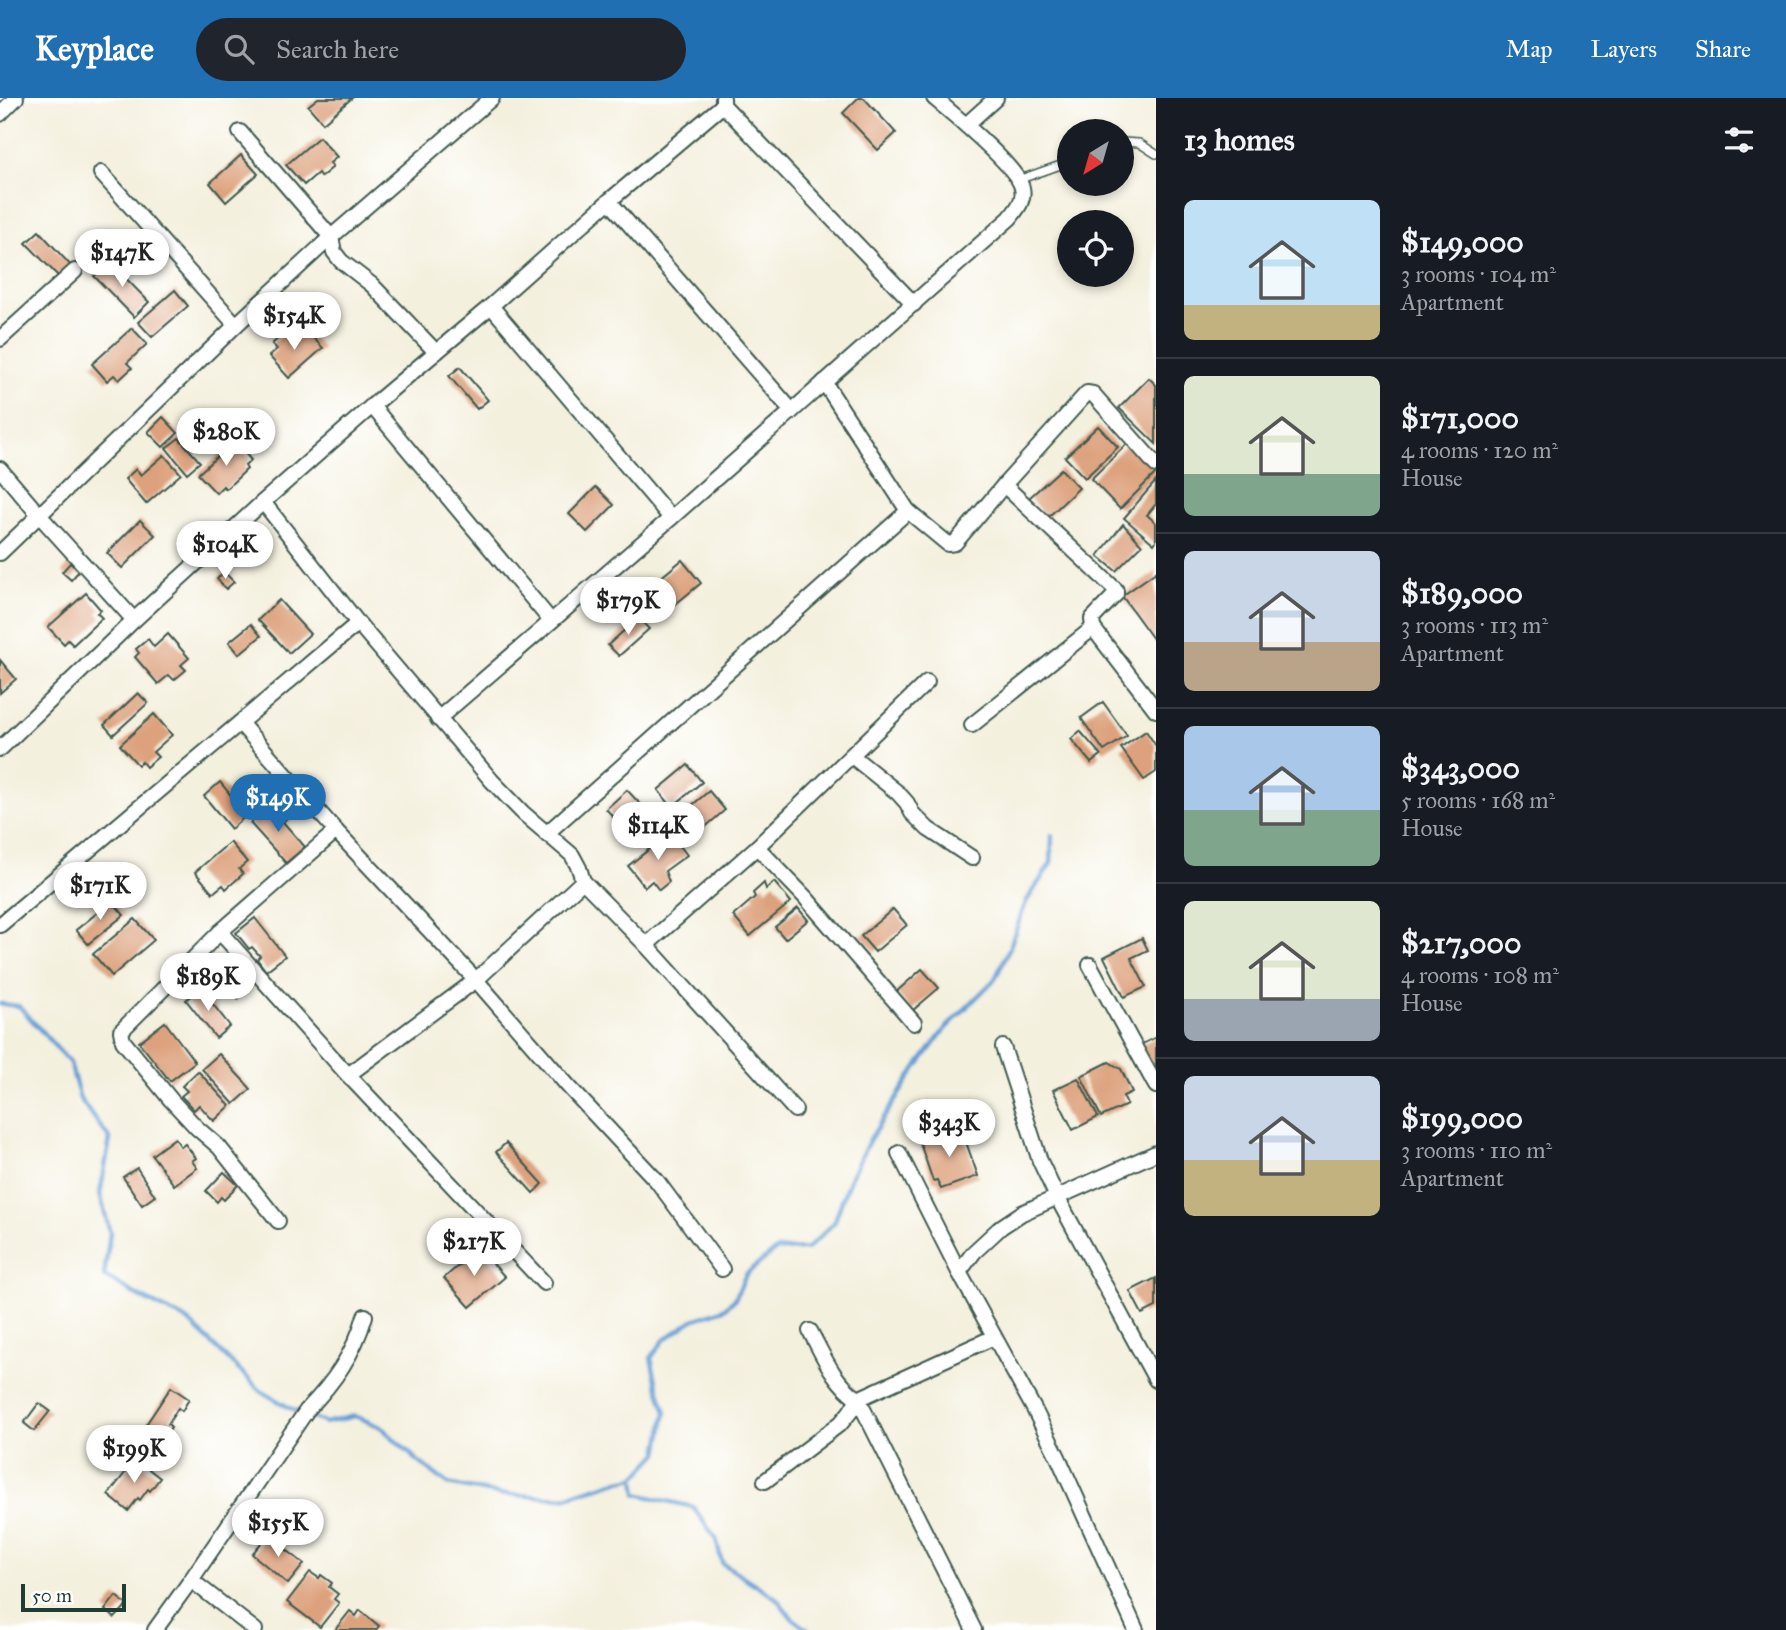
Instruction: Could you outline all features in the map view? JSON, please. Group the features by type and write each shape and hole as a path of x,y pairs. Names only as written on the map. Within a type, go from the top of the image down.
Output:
{"street":[{"path":"0,114 16,98"},
{"path":"0,552 331,237 492,98"},
{"path":"438,719 671,518 1010,218 1021,202 1022,189 1018,180 966,125 934,98"},
{"path":"966,125 996,98"},
{"path":"0,749 134,620 263,502 723,102 914,304"},
{"path":"240,132 331,237 334,252 341,261 372,285 436,352"},
{"path":"102,173 236,325"},
{"path":"609,201 792,411"},
{"path":"0,340 75,271"},
{"path":"491,306 671,518"},
{"path":"824,383 908,511 951,545 1087,393 1093,394 1156,465"},
{"path":"372,406 551,621"},
{"path":"0,469 134,620"},
{"path":"1004,485 1116,590 1116,594 1092,619 1093,628 1154,702"},
{"path":"263,502 438,719 515,805 572,855 583,881 646,945 795,1110"},
{"path":"546,834 908,511"},
{"path":"0,925 358,623"},
{"path":"972,724 1093,628"},
{"path":"646,945 757,847 927,682"},
{"path":"240,723 657,1181 722,1269"},
{"path":"852,756 898,793 928,829 972,858"},
{"path":"278,1220 219,1147 171,1100 123,1041 121,1031 220,932 336,831"},
{"path":"757,847 805,897 914,1023"},
{"path":"348,1075 476,980 583,881"},
{"path":"220,932 348,1075 544,1283"},
{"path":"1090,965 1156,1086"},
{"path":"1003,1047 1040,1161 1156,1380"},
{"path":"899,1153 1058,1457 1136,1630"},
{"path":"959,1272 974,1252 1000,1227 1022,1213 1156,1153"},
{"path":"155,1630 307,1409 327,1389 348,1359 360,1335 365,1316"},
{"path":"810,1331 835,1379 858,1399 974,1630"},
{"path":"765,1482 841,1423 858,1399 994,1337"},
{"path":"191,1580 255,1630"}],"lane":[{"path":"1134,143 1156,154"},
{"path":"1018,180 1057,166"}],"building":[{"path":"318,98 352,98 323,123 308,106"},
{"path":"858,98 864,98 896,133 878,150 843,113"},
{"path":"319,137 337,157 330,163 333,167 321,177 318,173 304,185 286,165"},
{"path":"241,155 258,174 226,202 210,183"},
{"path":"39,231 73,268 61,279 26,243"},
{"path":"109,261 149,302 134,317 94,276"},
{"path":"175,290 188,306 152,337 138,322"},
{"path":"132,328 147,344 127,363 132,368 119,380 114,375 107,381 92,364"},
{"path":"305,329 323,348 289,378 269,356 277,349 272,344 288,330 295,338"},
{"path":"460,367 488,400 477,409 449,376"},
{"path":"1149,378 1156,385 1156,444 1119,408"},
{"path":"163,417 178,433 163,447 148,432"},
{"path":"1098,426 1118,447 1085,478 1065,457"},
{"path":"179,438 200,462 187,473 166,448"},
{"path":"234,441 251,460 245,466 247,469 226,489 223,486 216,493 198,474"},
{"path":"1130,441 1156,468 1156,473 1120,509 1091,479"},
{"path":"164,455 181,474 146,504 125,479 136,469 141,475"},
{"path":"1061,469 1079,488 1047,518 1029,498"},
{"path":"1156,481 1156,504 1147,515 1156,523 1154,544 1124,518"},
{"path":"596,487 614,505 587,532 569,514"},
{"path":"140,520 155,535 122,568 107,553"},
{"path":"1123,524 1142,545 1116,571 1098,556"},
{"path":"682,560 701,583 666,612 647,589"},
{"path":"70,563 79,571 71,580 62,572"},
{"path":"224,572 234,582 226,589 217,579"},
{"path":"1156,572 1156,643 1122,596"},
{"path":"86,593 101,610 97,613 102,618 73,645 68,640 64,644 48,627"},
{"path":"279,600 310,634 289,653 258,620"},
{"path":"638,618 649,629 619,656 608,645"},
{"path":"251,624 261,636 239,654 229,642"},
{"path":"168,634 189,658 181,665 186,670 174,680 169,675 158,684 135,657 139,653 136,649 148,639 154,647"},
{"path":"0,660 16,679 0,693"},
{"path":"138,693 148,703 113,735 104,725"},
{"path":"1103,702 1127,736 1104,751 1081,718"},
{"path":"154,714 172,735 153,752 158,757 146,767 142,762 138,765 120,745"},
{"path":"1080,731 1101,755 1091,763 1071,739"},
{"path":"1146,731 1156,746 1156,772 1144,780 1121,748"},
{"path":"688,765 702,782 672,807 658,790"},
{"path":"220,782 247,815 231,829 204,796"},
{"path":"627,790 657,822 637,842 606,809"},
{"path":"709,791 725,810 688,842 671,823"},
{"path":"269,806 276,814 281,810 287,818 283,822 305,847 286,863 250,823"},
{"path":"670,833 687,855 665,871 669,882 659,890 652,881 645,887 628,866"},
{"path":"230,842 247,862 239,869 243,874 226,889 223,885 213,893 195,872"},
{"path":"774,882 791,902 750,936 733,916 755,897 753,893 764,883 766,889"},
{"path":"112,901 124,915 88,944 76,930"},
{"path":"798,908 808,920 785,939 775,927"},
{"path":"893,909 907,925 875,952 861,936"},
{"path":"255,918 285,956 266,971 257,959 260,956 252,947 249,949 236,933"},
{"path":"135,919 154,940 112,976 93,954"},
{"path":"1142,938 1148,950 1131,958 1146,987 1124,997 1104,957"},
{"path":"922,969 939,988 912,1011 896,992"},
{"path":"238,975 250,987 238,999 226,986"},
{"path":"201,989 230,1026 216,1038 186,1000"},
{"path":"165,1022 195,1062 170,1081 139,1042"},
{"path":"1156,1037 1156,1083 1138,1046"},
{"path":"219,1054 251,1089 234,1104 202,1069"},
{"path":"1109,1062 1121,1069 1132,1092 1123,1096 1127,1105 1101,1117 1081,1076"},
{"path":"198,1071 230,1106 214,1121 199,1105 194,1110 181,1096 187,1091 182,1086"},
{"path":"1078,1078 1098,1117 1073,1130 1053,1090"},
{"path":"961,1128 978,1176 941,1189 937,1180 933,1181 920,1143"},
{"path":"175,1138 181,1147 185,1144 196,1158 192,1161 197,1168 174,1185 152,1155"},
{"path":"506,1143 543,1184 533,1193 496,1152"},
{"path":"137,1168 155,1196 142,1205 123,1177"},
{"path":"224,1172 238,1185 224,1200 221,1197 217,1202 206,1191"},
{"path":"479,1248 505,1277 470,1307 444,1278"},
{"path":"1156,1278 1156,1307 1142,1314 1130,1291"},
{"path":"171,1387 189,1399 182,1411 178,1408 168,1424 171,1427 164,1438 145,1426"},
{"path":"39,1403 50,1411 34,1431 24,1423"},
{"path":"136,1459 160,1478 128,1511 108,1495"},
{"path":"268,1535 304,1564 288,1584 252,1554"},
{"path":"310,1572 319,1578 321,1575 332,1583 329,1587 338,1594 334,1599 339,1603 320,1627 287,1602"},
{"path":"116,1596 127,1605 115,1618 105,1610"},
{"path":"360,1610 379,1626 376,1630 335,1630 350,1611 356,1616"}],"waterway":[{"path":"808,1630 792,1618 776,1598 722,1563 716,1539 693,1507 637,1494 635,1478 658,1453 666,1412 651,1358 664,1340 693,1320 724,1309 735,1299 746,1274 776,1250 807,1249 834,1223 850,1178 870,1139 916,1068 945,1029 995,979 1026,902 1051,863 1052,835"},
{"path":"0,1004 19,1006 70,1063 80,1099 110,1139 100,1194 110,1233 104,1276 187,1320 261,1391 288,1407 325,1423 355,1416 381,1427 448,1484 498,1494 563,1498 635,1478"}]}
